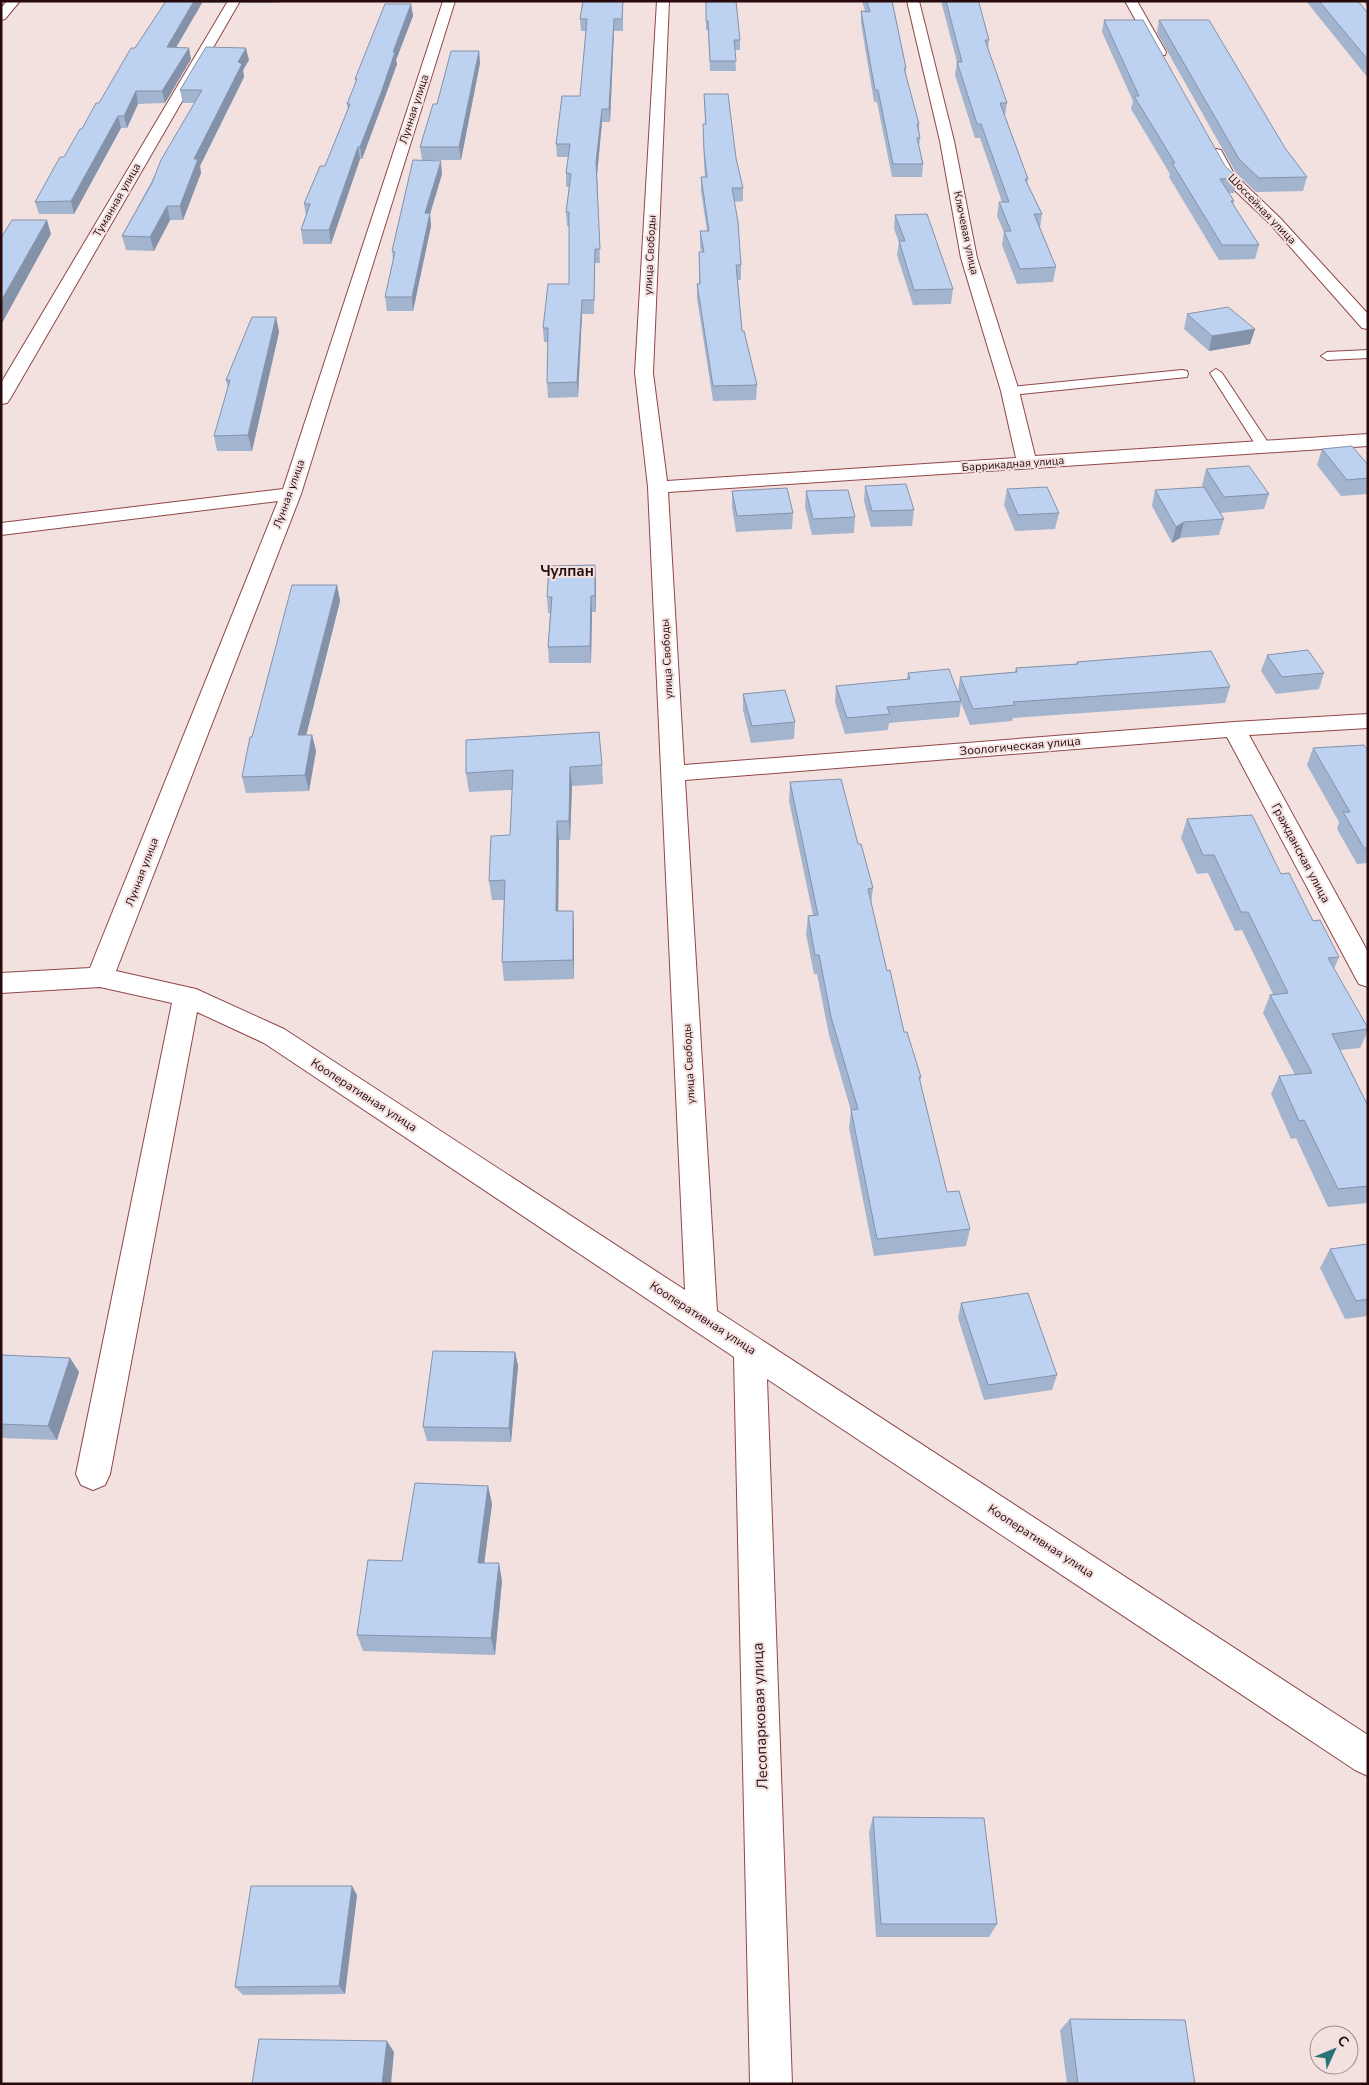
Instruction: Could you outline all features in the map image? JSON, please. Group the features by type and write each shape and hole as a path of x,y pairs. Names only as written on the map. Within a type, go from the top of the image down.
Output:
{"street":[{"path":"1,16 14,1"},
{"name":"Туманная улица","path":"1,399 234,1"},
{"name":"Лунная улица","path":"100,977 291,494 448,1"},
{"name":"улица Свободы","path":"663,1 644,373 658,487 702,1318"},
{"name":"Ключевая улица","path":"913,1 947,141 969,258 1010,391 1027,463"},
{"path":"1131,1 1169,68"},
{"name":"Шоссейная улица","path":"1210,143 1228,176 1275,220 1368,324"},
{"name":"Баррикадная улица","path":"658,487 1368,440"},
{"path":"1,529 291,494"},
{"name":"Зоологическая улица","path":"673,773 1234,729 1368,721"},
{"name":"Гражданская улица","path":"1234,729 1368,977"},
{"name":"Кооперативная улица","path":"1,983 100,977 187,996 274,1036 1368,1757"},
{"path":"93,1474 187,996"},
{"name":"Лесопарковая улица","path":"750,1349 771,2084"}],"lane":[{"path":"1327,356 1368,354"},
{"path":"1010,391 1182,374"},
{"path":"1216,374 1264,447"}],"building":[{"path":"166,1 194,1 167,47 189,48 162,91 136,91 124,116 118,116 71,201 35,202 60,157 64,157 96,103 99,103 131,48 135,48"},
{"path":"583,1 623,1 622,19 614,19 609,109 602,109 596,162 600,249 595,249 594,300 582,300 577,382 547,383 548,328 543,328 548,284 569,284 569,212 566,212 571,174 566,173 570,144 556,144 562,96 580,96 587,19 580,19"},
{"path":"706,1 736,1 740,40 734,40 736,61 710,61"},
{"path":"867,1 892,1 906,68 904,68 919,124 917,124 920,138 917,138 923,164 893,164 878,90 875,90 861,11 870,12"},
{"path":"946,1 978,1 979,3 989,40 985,40 1007,103 1000,103 1028,179 1025,179 1042,214 1034,214 1056,267 1020,269 1004,231 1011,231 999,202 1009,202 981,124 977,124 957,62 962,62"},
{"path":"1319,1 1358,1 1368,11 1368,60"},
{"path":"385,4 411,4 393,52 395,52 381,93 360,147 358,147 329,230 301,230 310,204 304,204 320,166 325,166 350,104 347,104 357,79 355,79"},
{"path":"1104,20 1143,20 1225,166 1238,178 1220,179 1234,201 1231,201 1259,245 1222,245 1134,96 1139,96"},
{"path":"1159,20 1209,20 1285,148 1307,177 1259,178 1239,159"},
{"path":"206,47 246,48 238,62 242,64 194,159 198,159 180,206 167,206 150,237 122,236 152,183 161,160 202,90 180,90"},
{"path":"451,51 479,51 459,147 420,147 433,104 437,104"},
{"path":"704,94 728,94 736,158 743,188 732,188 738,222 741,265 736,265 742,331 744,331 757,385 713,386 697,284 700,284 699,252 704,252 700,231 709,231 701,177 707,177 703,124 706,124"},
{"path":"413,160 441,161 425,213 430,213 412,297 385,297 395,252 392,251"},
{"path":"927,214 953,289 914,290 899,241 905,241 895,215"},
{"path":"12,220 47,220 1,301 1,238"},
{"path":"1228,307 1255,329 1212,336 1187,314"},
{"path":"252,317 276,317 248,435 214,436 230,380 226,380"},
{"path":"1352,446 1368,465 1368,478 1347,480 1322,449"},
{"path":"1249,466 1269,494 1224,497 1206,469"},
{"path":"906,484 914,510 872,511 865,486"},
{"path":"1047,487 1059,513 1018,515 1007,489"},
{"path":"1204,487 1224,519 1184,522 1176,527 1155,490"},
{"path":"787,488 793,513 737,516 732,491"},
{"path":"848,490 855,517 813,519 806,491"},
{"path":"595,565 595,596 591,596 590,646 548,647 552,597 547,597 549,566"},
{"path":"292,585 337,585 298,735 312,735 305,775 242,777 250,737 252,737"},
{"path":"1308,650 1324,673 1282,677 1267,655"},
{"path":"1211,651 1230,687 1013,702 1015,705 973,709 960,677 1017,672 1016,668"},
{"path":"949,669 961,701 887,707 890,714 847,718 836,686 910,679 908,673"},
{"path":"785,690 795,722 752,726 743,694"},
{"path":"599,732 602,765 570,767 569,821 557,821 556,911 573,911 573,960 502,962 505,880 489,881 491,836 510,835 513,770 466,773 466,740"},
{"path":"1364,745 1368,750 1368,848 1364,848 1343,812 1350,812 1313,748"},
{"path":"841,779 858,844 861,844 873,888 868,889 887,971 890,970 904,1032 907,1032 921,1077 919,1077 947,1192 959,1191 970,1229 877,1239 851,1110 858,1109 831,1017 819,955 815,955 808,916 818,915 790,782"},
{"path":"1252,815 1281,874 1289,873 1313,921 1320,920 1339,957 1328,958 1368,1028 1332,1034 1368,1106 1368,1186 1338,1189 1304,1120 1299,1121 1279,1076 1312,1073 1270,995 1288,993 1248,912 1241,912 1214,855 1203,855 1187,819"},
{"path":"1368,1244 1368,1299 1356,1301 1330,1249"},
{"path":"1028,1293 1057,1375 988,1385 961,1303"},
{"path":"433,1351 515,1352 509,1428 423,1427"},
{"path":"1,1355 70,1358 48,1426 1,1424"},
{"path":"415,1483 488,1486 478,1563 499,1563 491,1638 357,1635 368,1560 402,1561"},
{"path":"873,1817 984,1818 997,1924 881,1924"},
{"path":"251,1886 352,1886 339,1986 235,1987"},
{"path":"1070,2019 1185,2020 1195,2084 1078,2084"},
{"path":"259,2039 387,2041 382,2084 252,2084"}],"district":[{"name":"Чулпан","path":"567,571"}]}
